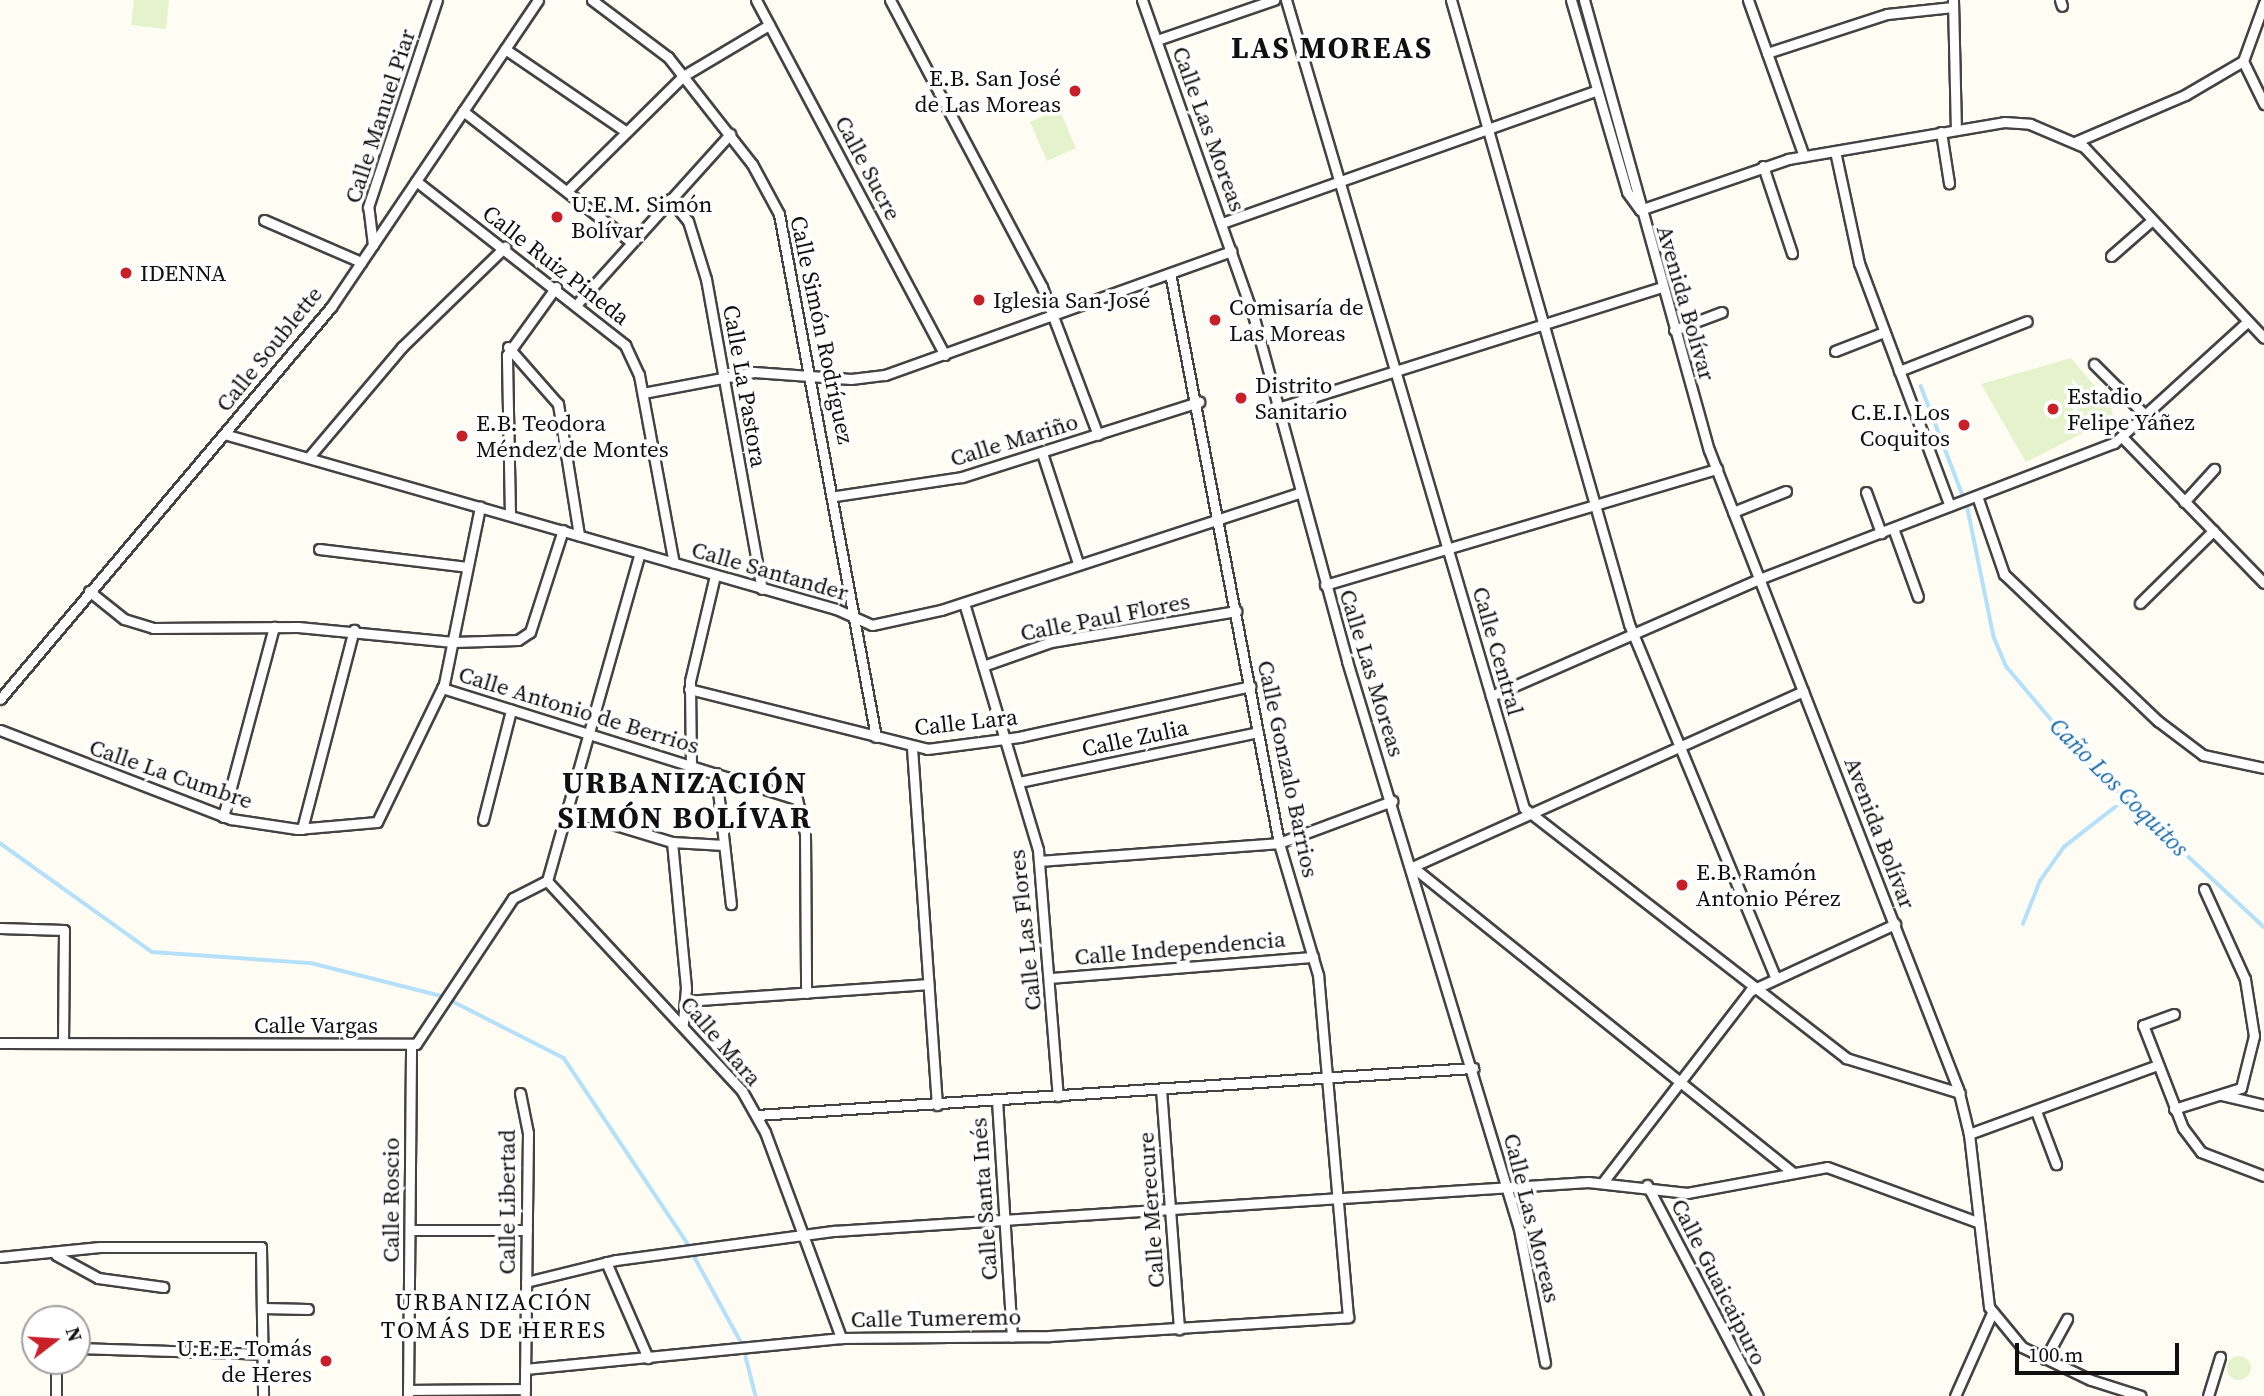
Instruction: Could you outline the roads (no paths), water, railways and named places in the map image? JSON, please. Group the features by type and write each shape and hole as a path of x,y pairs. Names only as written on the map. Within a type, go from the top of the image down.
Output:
{"street":[{"name":"Calle Soublette","path":"0,699 224,434 361,262 538,0"},
{"name":"Calle Simón Rodríguez","path":"592,0 653,43 683,76 730,134 779,214 836,495 876,737"},
{"name":"Calle Sucre","path":"756,0 945,355"},
{"path":"890,0 1054,316 1098,435"},
{"name":"Calle Las Moreas","path":"1142,0 1232,251 1278,408 1325,585 1508,1189 1545,1363"},
{"path":"1157,40 1274,0"},
{"name":"Calle Central","path":"1286,0 1491,696 1531,816"},
{"path":"1451,0 1633,636 1775,977"},
{"name":"Avenida Bolívar","path":"1571,0 1627,192 1640,209"},
{"name":"Avenida Bolívar","path":"1584,0 1640,188 1640,209 1674,330 1717,469 1959,1093 1969,1134 1978,1222 1992,1313 2010,1338 2045,1359 2141,1396"},
{"path":"1748,0 1804,156"},
{"name":"Calle Manuel Piar","path":"373,245 368,207 434,1"},
{"path":"2075,142 2185,96 2243,61 2264,3"},
{"path":"1767,53 1887,14 1953,4 1956,130"},
{"path":"569,189 683,76 769,24"},
{"path":"505,49 625,131"},
{"path":"2243,61 2264,104"},
{"path":"1222,223 1597,90"},
{"path":"463,111 569,189 631,242"},
{"path":"1640,209 1763,166 1804,156 2017,121 2075,142 2264,338"},
{"path":"1941,132 1949,183"},
{"path":"577,304 730,134"},
{"path":"1836,151 1855,248 1950,506"},
{"path":"1763,166 1792,253"},
{"name":"Calle Ruiz Pineda","path":"416,181 505,247 625,345 643,393 674,563"},
{"name":"Calle La Pastora","path":"670,199 684,213 700,257 762,589"},
{"path":"264,220 361,262"},
{"path":"2111,256 2151,221"},
{"path":"309,457 402,347 505,247"},
{"path":"643,393 724,376 868,378 945,355 1232,251"},
{"name":"Calle Gonzalo Barrios","path":"1170,273 1199,402 1279,843 1313,957 1330,1079 1349,1317"},
{"path":"1278,408 1662,287"},
{"path":"510,515 508,348 556,288"},
{"path":"1674,330 1722,312"},
{"path":"1899,371 2026,321"},
{"path":"1491,696 1759,579 2123,438 2148,418 2247,322"},
{"path":"1835,351 1884,332"},
{"path":"508,348 558,404 579,535"},
{"path":"2094,364 2148,418"},
{"name":"Calle Mariño","path":"836,495 946,481 1199,402"},
{"name":"Calle Santander","path":"224,434 563,530 856,618 888,623 964,603 1300,493"},
{"path":"2123,438 2264,583"},
{"path":"1042,453 1078,564"},
{"path":"1325,585 1449,551 1717,469"},
{"path":"2184,502 2214,469"},
{"path":"1733,512 1786,491"},
{"path":"1866,492 1881,533"},
{"path":"1977,496 2004,574 2158,721 2203,755 2264,768"},
{"name":"Calle La Cumbre","path":"0,730 223,817 302,829 382,819 442,688 480,506"},
{"path":"1893,528 1918,597"},
{"path":"89,591 143,626 354,630 453,642 528,635 563,530"},
{"path":"2140,603 2213,531"},
{"path":"319,549 467,567"},
{"path":"547,881 639,553"},
{"path":"691,766 689,689 715,575"},
{"name":"Calle Las Flores","path":"964,603 1019,782 1040,861 1058,1096"},
{"name":"Calle Paul Flores","path":"983,666 1051,642 1236,611"},
{"path":"223,817 274,627"},
{"path":"302,829 354,630"},
{"name":"Calle Lara","path":"689,689 912,748 1006,738 1250,686"},
{"name":"Calle Antonio de Berrios","path":"442,688 788,794 802,808 806,993"},
{"path":"1792,1172 1412,867 1531,816 1803,691"},
{"path":"483,820 512,710"},
{"name":"Calle Zulia","path":"1019,782 1258,732"},
{"path":"912,748 937,1105"},
{"path":"716,773 731,904"},
{"path":"1040,861 1279,843 1392,802"},
{"path":"566,810 672,842 724,845"},
{"path":"1531,816 1753,989 1853,1062 1959,1093"},
{"path":"672,842 686,1001 683,1025"},
{"name":"Calle Mara","path":"547,881 726,1069 757,1115 841,1338"},
{"name":"Calle Vargas","path":"0,1043 411,1045 423,1040 513,898 547,881"},
{"path":"2174,1108 2241,1088 2254,1021 2245,979 2204,889"},
{"path":"1603,1182 1753,989 1895,924"},
{"path":"0,928 64,930 64,1044"},
{"name":"Calle Independencia","path":"1050,978 1313,957"},
{"path":"686,1001 928,984"},
{"path":"2174,1014 2143,1025 2174,1108 2201,1152 2264,1176"},
{"name":"Calle Roscio","path":"408,1393 411,1045"},
{"path":"1969,1134 2158,1065"},
{"path":"757,1115 1473,1068"},
{"name":"Calle Merecure","path":"1161,1089 1179,1329"},
{"name":"Calle Libertad","path":"520,1093 528,1133 525,1392"},
{"path":"2220,1094 2264,1105"},
{"name":"Calle Santa Inés","path":"996,1100 1012,1338"},
{"path":"2036,1111 2056,1164"},
{"path":"526,1282 606,1262 802,1234 1603,1182 1647,1185 1687,1193 1792,1172 1836,1169 1978,1222"},
{"name":"Calle Guaicaipuro","path":"1647,1185 1758,1396"},
{"path":"410,1230 527,1230"},
{"path":"0,1257 57,1255 100,1247 261,1247 263,1396"},
{"path":"57,1255 97,1278 163,1287"},
{"path":"606,1262 648,1359"},
{"path":"263,1308 308,1309"},
{"path":"1955,1396 1992,1313"},
{"name":"Calle Tumeremo","path":"525,1369 841,1338 1012,1338 1349,1317"},
{"path":"2045,1359 2067,1319"},
{"path":"91,1348 264,1354"},
{"path":"2208,1396 2220,1357"},
{"path":"56,1375 56,1396"},
{"path":"408,1393 525,1392"}],"waterway":[{"name":"Caño Los Coquitos","path":"1921,386 1962,493"},
{"name":"Caño Los Coquitos","path":"1968,509 1994,637 2007,667 2086,761 2264,927"},
{"path":"2023,924 2040,881 2064,847 2128,797"},
{"path":"0,843 152,952 311,963 441,996"},
{"path":"454,1002 564,1058 688,1244"},
{"path":"694,1256 741,1342"},
{"path":"746,1357 756,1396"}],"place":[{"name":"E.B. San José de Las Moreas","path":"1075,91"},
{"name":"U.E.M. Simón Bolívar","path":"557,217"},
{"name":"IDENNA","path":"126,273"},
{"name":"Iglesia San José","path":"979,300"},
{"name":"Comisaría de Las Moreas","path":"1215,320"},
{"name":"Distrito Sanitario","path":"1241,398"},
{"name":"Estadio Felipe Yáñez","path":"2053,409"},
{"name":"C.E.I. Los Coquitos","path":"1964,425"},
{"name":"E.B. Teodora Méndez de Montes","path":"462,436"},
{"name":"E.B. Ramón Antonio Pérez","path":"1682,885"},
{"name":"U.E.E. Tomás de Heres","path":"326,1361"}],"district":[{"name":"LAS MOREAS","path":"1332,48"},
{"name":"URBANIZACIÓN SIMÓN BOLÍVAR","path":"685,800"},
{"name":"URBANIZACIÓN TOMÁS DE HERES","path":"494,1316"}]}
